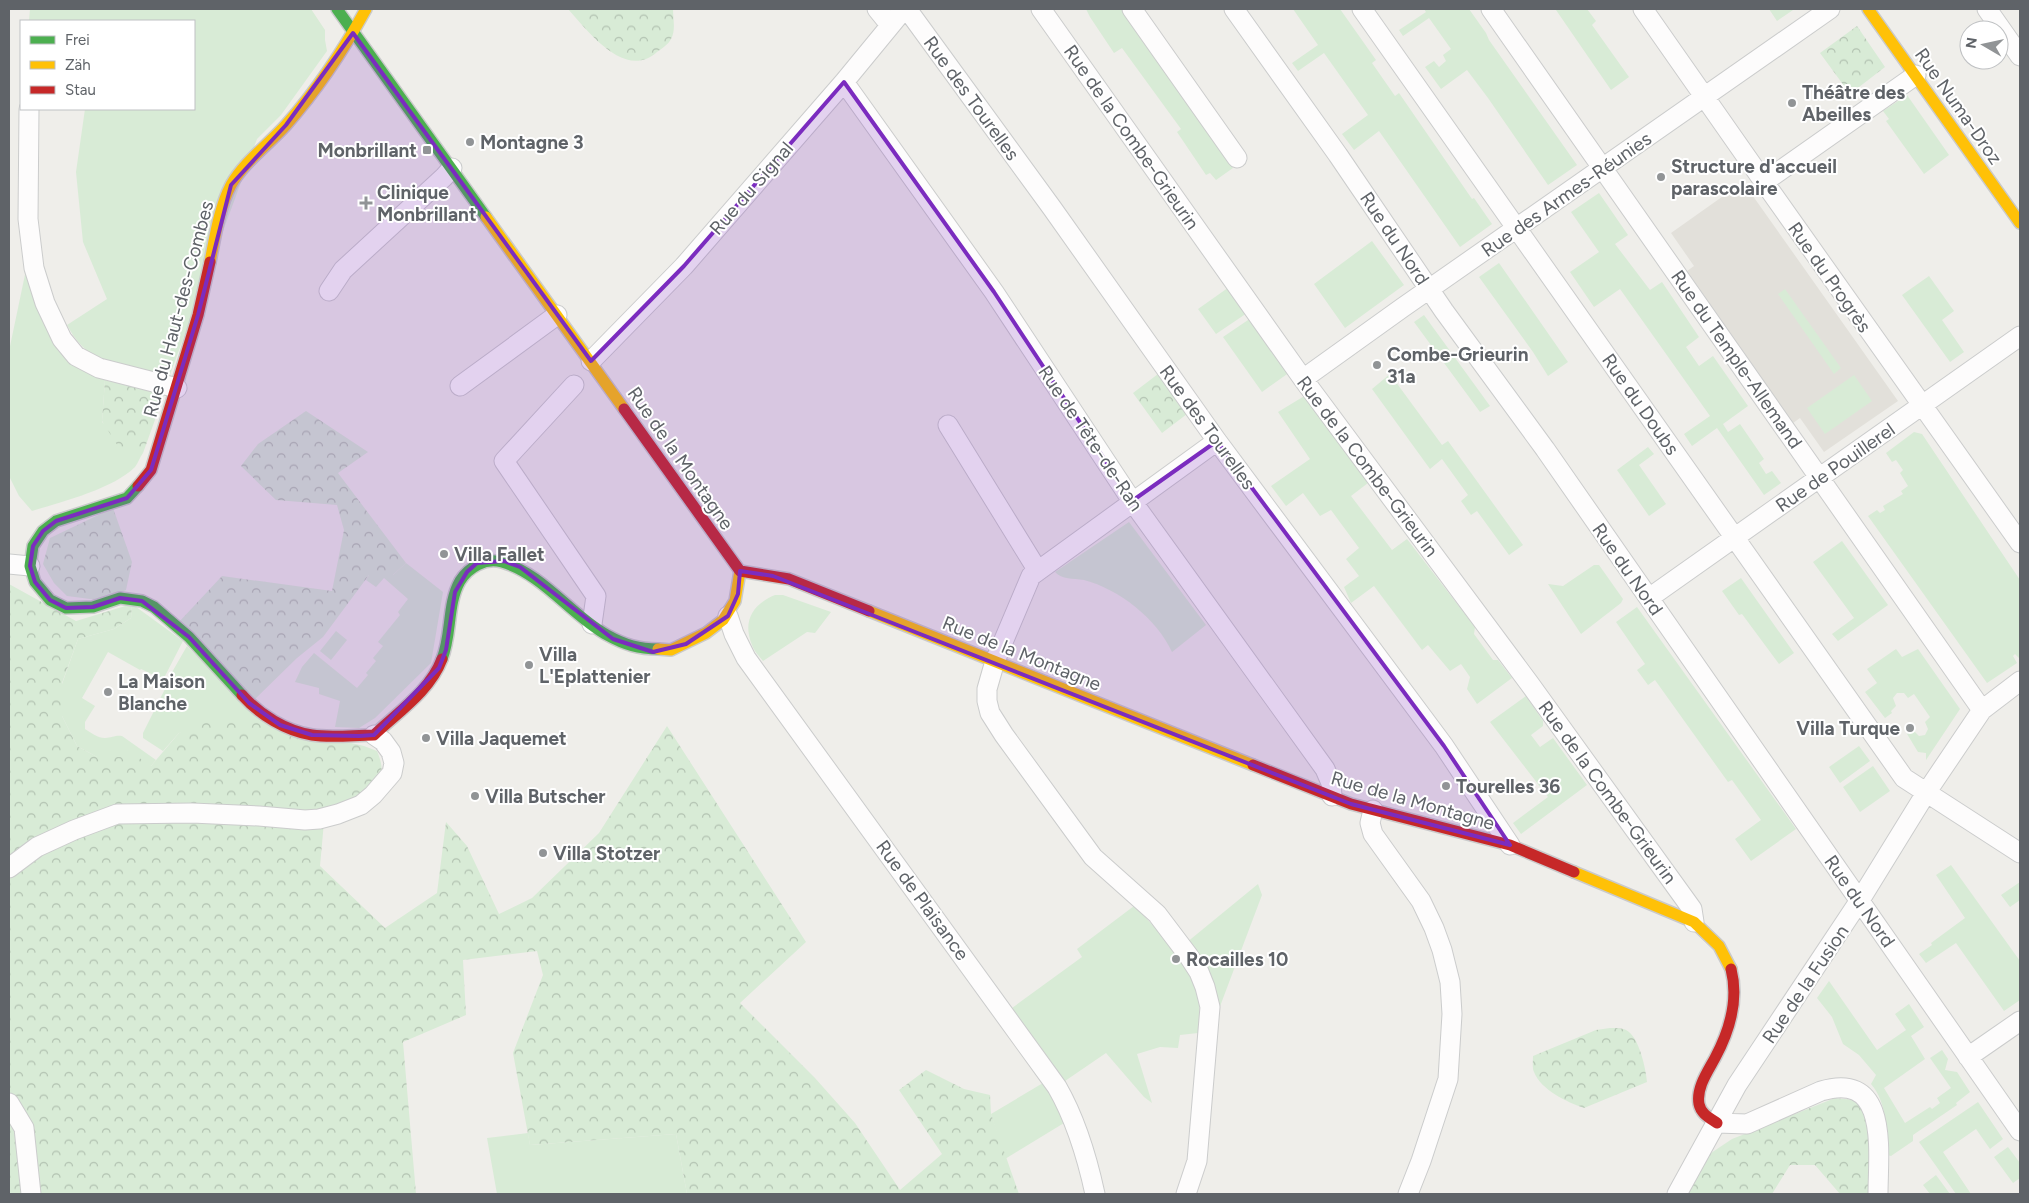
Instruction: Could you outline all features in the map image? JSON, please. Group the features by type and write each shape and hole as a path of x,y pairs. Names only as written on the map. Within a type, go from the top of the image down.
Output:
{"street":[{"name":"Rue de la Montagne","path":"337,9 740,571 789,579 1332,796 1373,810 1510,845 1694,922 1714,940 1726,956 1735,984 1735,1006 1730,1027 1704,1081 1698,1098 1702,1112 1717,1123"},
{"name":"Rue du Haut-des-Combes","path":"30,566 33,546 43,531 56,521 127,498 151,470 201,306 222,207 231,185 239,173 292,118 322,80 353,33 366,9"},
{"path":"877,9 890,26"},
{"name":"Rue du Signal","path":"591,361 684,266 906,9"},
{"name":"Rue des Tourelles","path":"906,9 1058,216 1217,442 1444,746 1510,845"},
{"name":"Rue de la Combe-Grieurin","path":"1041,9 1303,380 1598,777 1692,909 1694,922"},
{"path":"1132,9 1237,158"},
{"name":"Rue du Nord","path":"1234,9 1338,155 1429,289 1649,598 2020,1131"},
{"name":"Rue du Doubs","path":"1362,9 1518,228 1733,538 1904,778 2020,853"},
{"name":"Rue du Temple-Allemand","path":"1491,9 1982,710"},
{"name":"Rue du Progrès","path":"1643,9 2020,543"},
{"name":"Rue des Armes-Réunies","path":"1303,380 1429,289 1830,9"},
{"name":"Rue Numa-Droz","path":"1868,9 2020,223"},
{"path":"1987,9 2020,56"},
{"path":"1764,182 1916,76"},
{"name":"Rue de Tête-de-Ran","path":"844,82 994,292 1132,501 1258,673 1325,769 1331,785 1332,796"},
{"path":"29,110 28,219 34,268 45,303 62,339 76,356 98,368 177,388"},
{"path":"329,291 343,270 452,168"},
{"path":"460,386 557,315"},
{"name":"Rue de Pouillerel","path":"1649,598 2020,336"},
{"path":"574,385 504,461 596,596 592,624"},
{"path":"948,425 1038,571"},
{"path":"1186,1194 1197,1160 1210,1016 1210,1007 1205,987 1199,972 1188,955 1157,914 1093,856 990,713 987,690 995,660 1031,576 1132,501 1217,442"},
{"path":"374,735 425,686 439,668 446,650 456,592 466,572 477,563 490,561 504,562 520,567 578,615 613,639 653,652 671,650 701,637 728,616 738,594 740,571"},
{"path":"9,564 30,566 34,582 50,600 66,608 93,607 120,598 142,601 154,607 189,637 249,703 280,725 312,735 374,735 383,741 391,752 394,764 392,774 373,795 361,805 338,814 319,819 305,820 200,813 117,814 74,830 37,847 9,868"},
{"name":"Rue de Plaisance","path":"728,616 734,634 746,658 1057,1087 1077,1128 1095,1194"},
{"name":"Rue de la Fusion","path":"1677,1194 1738,1085 1860,900 1926,793 1982,710 2020,681"},
{"path":"1373,810 1370,823 1373,834 1420,901 1434,928 1450,982 1452,1014 1448,1079 1408,1194"},
{"path":"1968,1057 2020,1021"},
{"path":"1717,1123 1747,1124 1833,1088 1842,1088 1861,1094 1874,1109 1877,1126 1878,1194"},
{"path":"9,1103 24,1128 31,1194"}],"highlighted area":[{"path":"353,33 591,361 684,266 844,82 994,292 1132,501 1217,441 1444,746 1510,845 1351,804 773,576 740,571 738,594 728,616 686,644 653,652 613,639 520,567 504,561 477,563 467,572 455,592 446,650 439,668 374,735 359,736 312,735 280,725 249,703 189,637 142,601 120,598 93,607 66,608 50,600 35,582 30,566 33,546 43,531 56,521 127,498 151,470 198,315 231,185 286,125"}],"shaded area":[{"path":"1743,182 1898,401 1824,452 1800,418 1793,423 1687,271 1694,266 1671,233"}],"green space":[{"path":"30,9 311,9 325,30 327,51 281,115 257,139 168,380 98,358 81,345 67,325 107,299 83,242 76,172 85,110 195,110 195,20 29,20"},
{"path":"568,9 673,9 673,36 669,43 657,52 645,59 632,61 608,50"},
{"path":"1086,9 1122,9 1233,168 1216,180 1210,173 1206,175 1177,132 1181,129 1122,48 1114,53"},
{"path":"1293,9 1340,9 1376,60 1372,63 1395,96 1399,93 1472,199 1474,198 1492,224 1460,247 1379,131 1354,150 1342,134 1368,115 1324,53 1298,71 1292,63 1318,45"},
{"path":"1424,9 1469,9 1577,165 1548,185 1467,70 1441,89 1425,67 1434,61 1439,67 1446,61 1443,55 1451,49 1429,18 1403,36 1399,30 1426,12"},
{"path":"1587,9 1596,21 1592,25 1629,77 1611,90 1556,10"},
{"path":"1769,9 1792,9 1793,10 1777,21"},
{"path":"1857,26 1885,67 1850,94 1820,53"},
{"path":"1907,95 1949,155 1924,174 1886,121 1889,119 1883,111"},
{"path":"1599,193 1628,235 1615,244 1650,290 1662,282 1699,337 1686,347 1699,366 1713,356 1748,406 1723,424 1728,432 1740,424 1764,459 1759,463 1766,474 1772,471 1781,483 1764,495 1717,428 1692,446 1684,434 1710,416 1620,289 1594,307 1570,272 1599,252 1571,212"},
{"path":"1372,241 1404,285 1345,328 1314,284"},
{"path":"1499,263 1568,362 1548,376 1479,277"},
{"path":"27,265 76,364 105,380 102,422 143,453 135,467 114,482 72,499 32,511 19,496 9,476 9,351"},
{"path":"1929,276 1954,311 1942,320 1964,352 1950,362 1902,295"},
{"path":"1232,285 1250,311 1216,334 1198,309"},
{"path":"1785,289 1841,368 1834,374 1778,294"},
{"path":"1424,315 1490,406 1480,412 1414,322"},
{"path":"1251,318 1290,372 1262,392 1223,337"},
{"path":"1158,374 1187,414 1162,433 1133,393"},
{"path":"1390,374 1442,445 1448,441 1523,545 1509,555 1477,511 1471,515 1461,501 1468,495 1442,459 1430,469 1372,389"},
{"path":"1854,375 1872,401 1825,434 1807,408"},
{"path":"105,380 164,395 143,453 119,448 102,421"},
{"path":"1306,395 1368,483 1351,496 1392,550 1407,539 1475,627 1474,634 1493,660 1498,660 1512,678 1477,704 1467,689 1470,677 1461,664 1450,671 1428,645 1422,650 1374,586 1351,603 1344,587 1359,576 1346,559 1359,548 1331,510 1320,516 1303,493 1286,506 1271,486 1310,459 1278,412"},
{"path":"306,411 368,452 338,473 406,563 393,575 369,575 323,637 297,658 254,700 179,622 222,576 332,591 344,530 337,505 276,500 241,466 258,444"},
{"path":"1914,432 1922,434 2020,580 2020,659 2015,654 2013,656 2017,663 1987,683 1868,516 1877,510 1880,513 1885,510 1883,506 1903,494 1901,491 1908,486 1900,473 1903,470 1896,460 1892,462 1886,453"},
{"path":"1648,447 1654,454 1639,465 1666,504 1649,516 1617,470"},
{"path":"113,508 132,562 126,590 98,600 67,596 54,583 43,564 50,538"},
{"path":"1129,522 1206,625 1172,652 1157,628 1136,607 1123,598 1097,584 1084,580 1064,578 1055,572"},
{"path":"1842,541 1888,605 1838,641 1832,634 1854,618 1813,562"},
{"path":"406,563 443,592 431,663 375,718 359,728 335,727 340,701 319,694 319,688 295,682 302,667 314,653 357,688 368,675 366,673 376,661 373,658 383,646 378,642 400,615 398,612 408,599 384,578 376,587 366,580 369,575 393,575"},
{"path":"1594,565 1599,565 1623,599 1621,603 1581,634 1548,584 1563,586"},
{"path":"1741,578 1794,653 1779,664 1742,614 1739,615 1722,591"},
{"path":"9,584 76,621 132,604 131,618 114,629 78,639 62,683 62,716 77,746 97,757 138,757 151,766 179,733 220,717 264,723 364,746 377,751 382,769 378,782 357,798 325,811 320,866 385,928 437,893 446,822 467,846 499,914 532,898 599,833 667,726 806,942 740,1003 815,1078 855,1123 900,1190 942,1154 899,1090 926,1070 964,1089 990,1095 991,1114 1019,1194 687,1194 676,1134 530,1145 513,1053 543,975 537,951 463,960 466,1015 403,1042 416,1194 9,1194"},
{"path":"775,595 783,595 831,612 815,633 807,632 763,661 752,645 748,628 749,621 755,608"},
{"path":"132,604 183,641 165,676 160,678 140,670 108,652 82,698 95,706 85,722 85,729 102,738 122,736 156,760 151,766 117,758 97,757 77,746 62,716 62,684 78,639 114,629 131,618"},
{"path":"1637,607 1796,829 1751,861 1735,839 1761,820 1732,780 1728,782 1655,680 1648,685 1637,670 1645,664 1616,622"},
{"path":"336,631 347,640 331,660 320,651"},
{"path":"187,646 264,723 179,733 163,751 143,738 143,733 165,689 146,678 160,682 167,681"},
{"path":"1896,649 1902,657 1918,649 1960,709 1926,760 1926,753 1918,752 1907,734 1913,730 1919,736 1925,735 1928,729 1925,722 1930,717 1914,694 1908,698 1904,693 1897,693 1893,698 1896,706 1891,711 1892,713 1885,718 1865,692 1877,683 1867,669"},
{"path":"1526,696 1543,721 1543,726 1531,735 1540,747 1553,738 1587,785 1521,834 1513,823 1548,797 1490,722"},
{"path":"1859,746 1870,761 1840,783 1829,767"},
{"path":"1873,766 1890,791 1860,812 1843,787"},
{"path":"1951,865 2020,961 2020,1000 2004,1011 1956,943 1926,963 1919,954 1965,918 1936,875"},
{"path":"2020,882 2020,900 2010,907 2001,895"},
{"path":"1258,884 1262,895 1219,1009 1186,943"},
{"path":"1134,906 1179,956 1193,979 1199,1001 1198,1033 1180,1035 1178,1048 1160,1047 1137,1054 1152,1103 1144,1097 1106,1053 1065,1081 1012,1008 1082,957 1077,949"},
{"path":"1829,981 1877,1050 1906,1030 1895,1014 1909,1004 1924,1027 1911,1036 1925,1059 1884,1088 1905,1123 1940,1103 1937,1098 1951,1088 1930,1058 1942,1050 1948,1059 1945,1070 1957,1072 1970,1092 1956,1103 1957,1105 1913,1135 1913,1141 1891,1156 1887,1155 1886,1127 1881,1100 1871,1084 1876,1075 1859,1055 1843,1044 1832,1017 1817,998"},
{"path":"1620,1028 1631,1033 1643,1061 1647,1082 1584,1108 1555,1095 1537,1078 1533,1069 1533,1056 1596,1030"},
{"path":"1043,1083 1057,1104 1064,1123 1005,1159 991,1114"},
{"path":"1835,1098 1854,1100 1869,1113 1873,1159 1870,1194 1840,1194 1815,1165 1790,1165 1772,1194 1685,1194 1708,1155 1732,1139"},
{"path":"1978,1102 2003,1139 1990,1149 1976,1129 1943,1152 1971,1194 1956,1194 1919,1142"},
{"path":"528,1133 530,1145 676,1134 687,1194 497,1194 487,1138"},
{"path":"2008,1147 2020,1163 2020,1178 2013,1183 1994,1157"},
{"path":"1936,1175 1950,1194 1930,1194 1923,1185"}],"traffic: fast":[{"path":"337,9 486,217"},
{"path":"138,486 127,498 56,521 43,531 33,546 30,566 35,582 50,600 66,608 93,607 120,598 142,601 154,607 189,637 242,695"},
{"path":"442,659 453,599 460,581 472,568 489,561 502,562 531,576 581,617 607,635 626,644 658,649"}],"traffic: slow":[{"path":"210,262 220,213 231,185 243,169 286,125 319,84 339,55 366,9"},
{"path":"1868,9 2020,223"},
{"path":"486,217 624,409"},
{"path":"658,649 671,650 706,633 723,620 735,601 740,571"},
{"path":"869,611 1253,765"},
{"path":"1574,872 1694,922 1719,946 1731,969"}],"traffic: jam":[{"path":"138,486 151,470 198,315 210,262"},
{"path":"624,409 740,571 789,579 869,611"},
{"path":"242,695 274,721 302,733 327,736 374,735 422,691 437,671 442,659"},
{"path":"1253,765 1351,804 1510,845 1574,872"},
{"path":"1717,1123 1702,1110 1699,1104 1699,1092 1703,1080 1725,1037 1732,1015 1734,992 1731,969"}],"place":[{"name":"Théâtre des Abeilles","path":"1792,103"},
{"name":"Montagne 3","path":"470,142"},
{"name":"Monbrillant","path":"427,150"},
{"name":"Structure d'accueil parascolaire","path":"1661,177"},
{"name":"Clinique Monbrillant","path":"366,203"},
{"name":"Combe-Grieurin 31a","path":"1377,365"},
{"name":"Villa Fallet","path":"444,554"},
{"name":"Villa L'Eplattenier","path":"529,665"},
{"name":"La Maison Blanche","path":"108,692"},
{"name":"Villa Turque","path":"1910,728"},
{"name":"Villa Jaquemet","path":"426,738"},
{"name":"Tourelles 36","path":"1446,786"},
{"name":"Villa Butscher","path":"475,796"},
{"name":"Villa Stotzer","path":"543,853"},
{"name":"Rocailles 10","path":"1176,959"}]}
